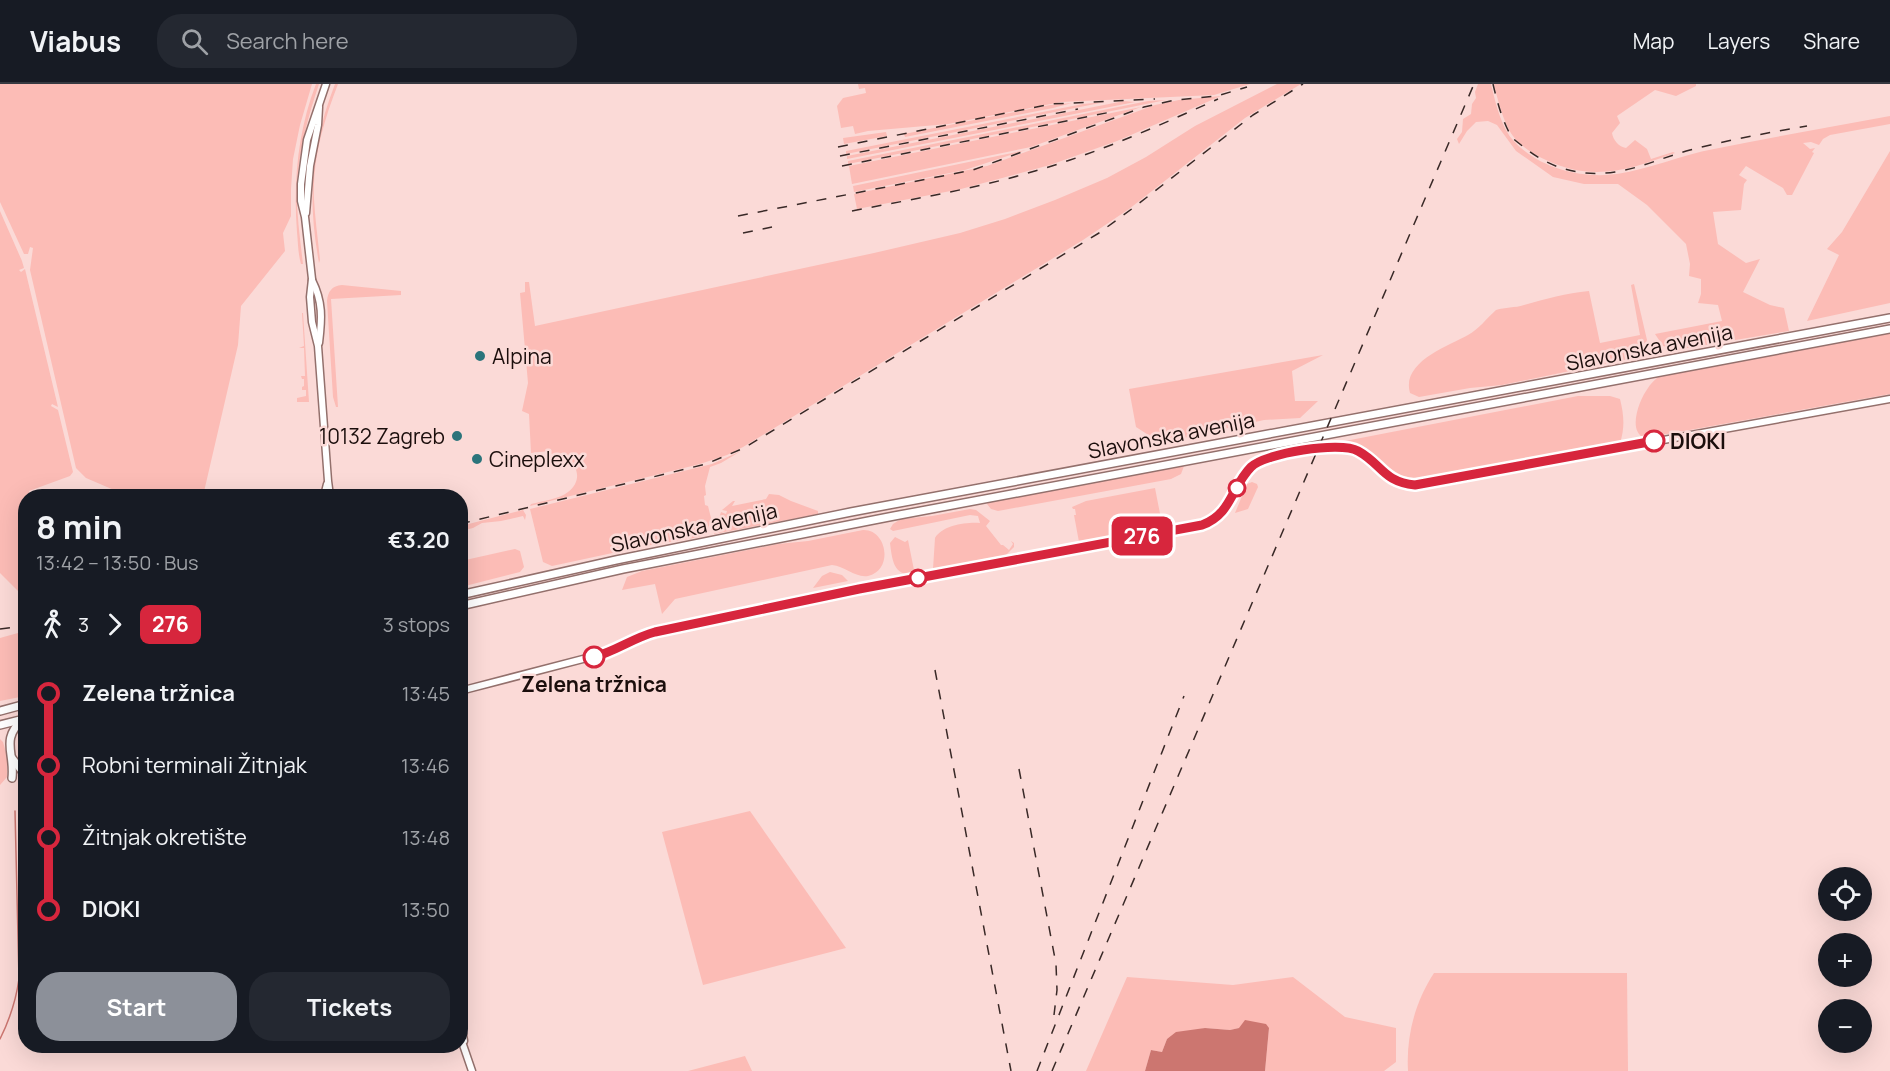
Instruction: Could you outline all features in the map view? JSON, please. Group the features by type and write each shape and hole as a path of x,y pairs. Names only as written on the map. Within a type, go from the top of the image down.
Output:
{"main road":[{"name":"Slavonska avenija","path":"468,593 626,558 862,510 1890,318"},
{"name":"Slavonska avenija","path":"468,604 623,569 894,516 1890,329"},
{"path":"0,711 18,706"},
{"path":"0,725 18,720"},
{"path":"18,726 6,741 18,765"},
{"path":"12,757 12,778"}],"street":[{"path":"326,84 307,140 301,201 312,279 320,296 322,323 318,346 329,489"},
{"name":"Slavonska avenija","path":"468,689 606,653 639,636 655,632 859,589 1202,525 1210,522 1229,504 1252,466 1266,458 1294,452 1334,446 1351,448 1388,477 1405,484 1421,485 1890,399"},
{"path":"326,489 328,481"},
{"path":"467,1053 472,1071"}],"shaded area":[{"path":"0,84 312,84 293,159 291,216 283,233 285,251 241,306 238,345 205,489 112,489 86,478 76,468 30,270 33,248 30,247 28,254 24,254 0,202"},
{"path":"316,84 319,84 305,134 297,185 303,264 301,264 296,213 298,156 305,120"},
{"path":"335,84 338,84 324,126 315,170 314,199 319,263 313,216 313,172 321,129"},
{"path":"858,84 1250,84 1214,95 1061,102 948,124 855,134 853,126 841,128 837,106 843,98 866,93 865,88 859,89"},
{"path":"1277,84 1301,84 1245,118 1129,209 1083,240 743,447 700,464 530,506 568,492 574,486 577,473 571,461 565,457 550,454 549,451 531,453 529,414 522,411 528,383 520,293 525,292 525,282 529,282 535,326 960,233 1005,219 1107,178 1195,126"},
{"path":"1478,84 1491,84 1505,127 1522,149 1547,164 1589,175 1629,172 1702,152 1890,116 1890,124 1830,135 1819,145 1811,142 1803,143 1810,149 1815,148 1812,152 1814,153 1792,195 1787,195 1783,188 1746,166 1739,175 1747,180 1744,184 1741,210 1713,212 1718,244 1746,263 1760,259 1743,292 1770,305 1784,308 1789,331 1676,350 1663,346 1655,334 1722,321 1718,305 1698,303 1701,294 1701,279 1689,276 1690,264 1686,244 1647,205 1618,184 1584,184 1553,177 1516,151 1497,125 1488,121 1476,122 1459,144 1457,139 1462,132 1463,119 1471,114"},
{"path":"1494,84 1696,84 1696,86 1676,96 1655,90 1617,116 1620,123 1612,133 1615,141 1621,146 1626,148 1635,140 1647,149 1651,159 1675,153 1626,168 1595,172 1563,167 1528,150 1513,136 1507,125"},
{"path":"1221,96 1117,141 1050,165 961,189 857,209 854,194 987,166 1155,105"},
{"path":"1166,100 848,164 848,161 1148,101"},
{"path":"1124,101 1135,102 847,159 847,156"},
{"path":"1105,102 846,154 846,151 1083,104"},
{"path":"1072,103 905,137 904,134 1050,105"},
{"path":"1141,107 1031,147 852,184 849,166"},
{"path":"886,132 887,136 844,144 843,138"},
{"path":"1026,150 965,170 854,192 853,186"},
{"path":"1890,151 1890,303 1807,321 1839,255 1827,249 1842,232"},
{"path":"0,211 22,261 24,268 19,270 21,272 25,269 58,407 52,404 51,406 58,410 73,472 70,476 34,489 18,489 18,591 0,573"},
{"path":"1634,284 1647,340 1643,351 1633,358 1502,385 1419,397 1410,393 1409,382 1412,372 1419,364 1438,350 1472,333 1499,309 1589,291 1600,343 1640,335 1631,285"},
{"path":"342,285 401,291 401,295 331,299 338,407 336,407 333,397 327,301 331,290"},
{"path":"302,313 309,402 297,402 297,398 306,396 306,390 302,390 304,379 301,376 305,376 304,348 299,348 304,346"},
{"path":"1890,333 1890,394 1645,438 1637,429 1636,415 1641,400 1658,377"},
{"path":"1323,355 1292,371 1295,401 1318,401 1300,418 1264,420 1161,443 1136,427 1129,389"},
{"path":"1578,396 1610,396 1620,399 1623,432 1620,443 1432,481 1402,476 1366,449 1340,442"},
{"path":"741,451 710,467 704,496 711,518 708,529 700,537 552,566 543,562 530,509 712,464"},
{"path":"1184,466 1181,474 1171,479 998,511 991,509 987,504 989,502"},
{"path":"1252,482 1258,487 1248,509 1235,513 1247,484"},
{"path":"1155,488 1163,529 1079,542 1075,509 1072,507 1086,501"},
{"path":"769,494 779,495 818,511 818,514 714,534 721,512 726,514 727,511 722,510 733,501 735,501 732,506 766,499"},
{"path":"523,510 526,515 525,520 523,516 482,523 468,529 468,524"},
{"path":"976,510 990,521 986,526 1001,545 1009,550 1013,544 1011,541 1014,543 1014,547 1006,555 997,559 933,569 935,538 943,530 955,525 980,523 978,516 970,515 893,531 890,529 901,519"},
{"path":"863,530 871,531 878,536 884,550 882,566 868,576 832,565 675,599 662,614 655,584 622,590 627,577 642,571"},
{"path":"895,537 905,542 908,540 914,570 912,574 901,572 895,565 890,543"},
{"path":"515,549 520,551 524,567 520,572 468,585 468,559"},
{"path":"830,572 842,575 848,581 813,588 822,576"},
{"path":"18,633 18,697 0,701 0,638"},
{"path":"0,739 9,763 7,764 7,777 0,785"},
{"path":"750,811 846,948 703,985 662,832"},
{"path":"1434,973 1627,973 1628,1071 1408,1071 1410,1032 1413,1020 1427,984"},
{"path":"1127,977 1233,985 1293,977 1345,1017 1396,1028 1396,1062 1384,1071 1265,1071 1269,1028 1230,1030 1205,1028 1167,1039 1162,1052 1151,1050 1145,1071 1086,1071"},
{"path":"1245,1020 1266,1024 1269,1028 1265,1071 1145,1071 1151,1050 1162,1052 1167,1039 1176,1032 1205,1028 1230,1030 1239,1028"},
{"path":"745,1056 752,1071 688,1071"}],"waterway":[{"path":"15,811 18,937"},
{"path":"0,1039 12,1009 18,984"}],"railway":[{"path":"468,522 706,464 744,448 1099,233 1253,115 1303,84"},
{"path":"1052,1071 1474,84"},
{"path":"1493,84 1502,117 1512,138 1545,161 1579,172 1603,173 1625,170 1704,146 1807,126"},
{"path":"738,216 973,170 1144,107 1175,100 1217,96 1247,87"},
{"path":"838,147 1051,104 1155,99"},
{"path":"852,211 967,188 1058,164 1128,138 1218,99"},
{"path":"840,156 1078,109"},
{"path":"842,166 1116,111"},
{"path":"743,233 772,227"},
{"path":"0,629 18,627"},
{"path":"935,670 1011,1071"},
{"path":"1037,1071 1184,696"},
{"path":"1019,769 1056,964 1057,990 1054,1015"}],"bus line":[{"name":"276","path":"594,657 611,652 639,636 655,632 971,567 1202,525 1210,522 1229,504 1245,474 1257,462 1304,450 1334,446 1351,448 1388,477 1397,482 1415,485 1654,441"}],"place":[{"name":"Alpina","path":"480,356"},
{"name":"10132 Zagreb","path":"457,436"},
{"name":"DIOKI","path":"1654,441"},
{"name":"Cineplexx","path":"477,459"},
{"name":"Zelena tržnica","path":"594,657"}]}
